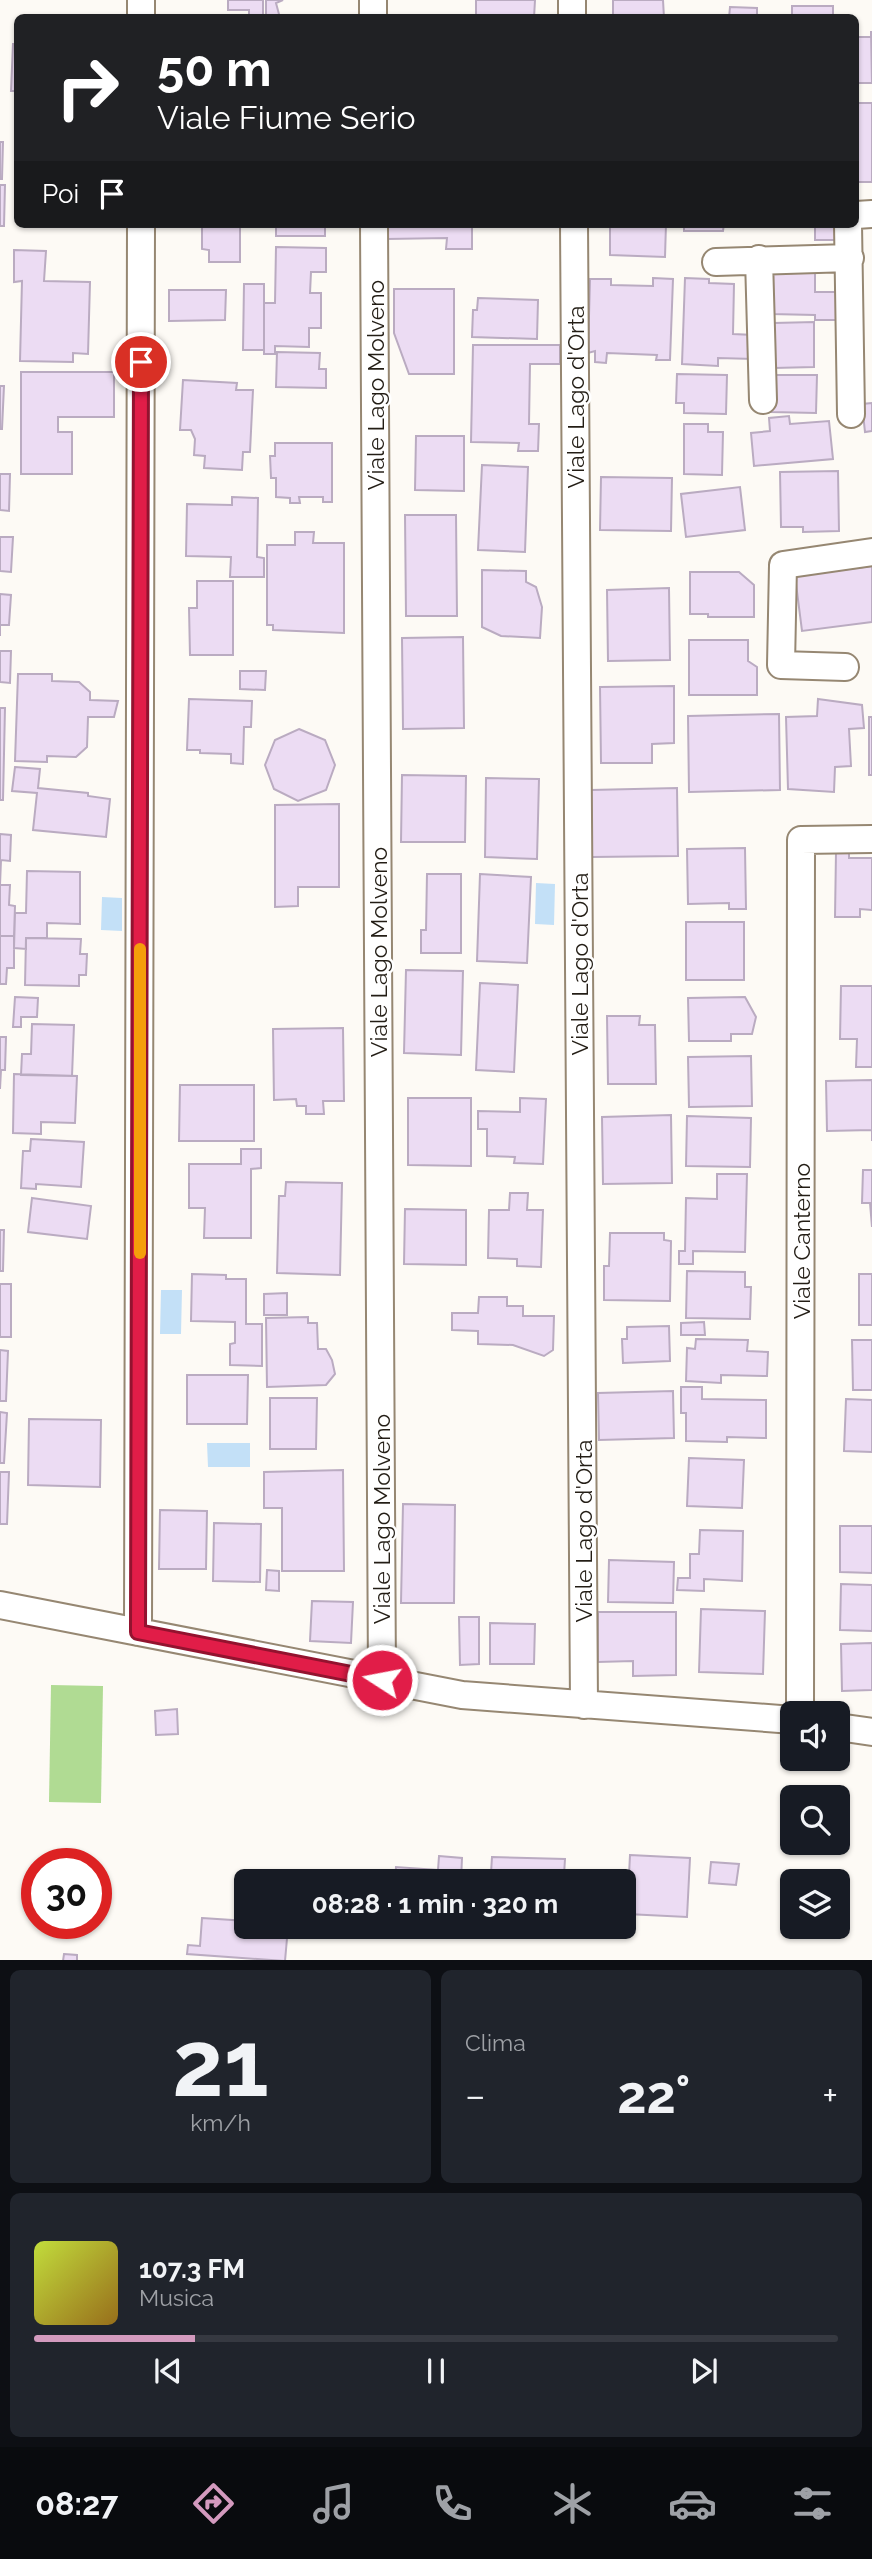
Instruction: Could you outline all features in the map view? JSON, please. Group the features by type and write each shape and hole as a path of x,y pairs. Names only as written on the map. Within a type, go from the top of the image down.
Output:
{"street":[{"path":"138,1632 141,228"},
{"name":"Viale Lago Molveno","path":"374,228 382,1680"},
{"name":"Viale Lago d'Orta","path":"574,228 584,1704"},
{"path":"848,228 851,414"},
{"path":"716,262 850,258"},
{"path":"759,259 763,400"},
{"path":"845,667 780,665 783,565 872,552"},
{"name":"Viale Canterno","path":"800,1701 801,840 872,839"},
{"path":"0,1605 462,1695 780,1719"},
{"path":"850,1729 872,1732"}],"green space":[{"path":"51,1685 103,1686 101,1803 49,1802"}],"water":[{"path":"536,883 555,884 554,925 535,924"},
{"path":"102,897 122,898 122,931 101,930"},
{"path":"161,1290 182,1290 181,1334 160,1334"},
{"path":"207,1443 250,1443 250,1467 208,1467"}],"building":[{"path":"228,0 263,0 263,14 249,14 249,10 228,10"},
{"path":"266,0 283,0 276,3 279,14 266,14"},
{"path":"476,0 535,0 534,14 476,14"},
{"path":"613,0 663,0 664,14 613,14"},
{"path":"792,6 833,6 833,14 792,14"},
{"path":"730,7 757,8 757,14 729,14"},
{"path":"871,31 872,83 859,83 859,37 871,37"},
{"path":"13,44 14,44 14,91 11,91"},
{"path":"859,103 872,103 872,182 859,182"},
{"path":"0,142 3,142 2,179 0,179"},
{"path":"0,185 5,185 4,226 0,226"},
{"path":"202,228 240,228 240,262 209,262 209,250 202,249"},
{"path":"276,228 325,228 325,236 276,236"},
{"path":"387,228 472,228 472,249 446,249 447,238 387,239"},
{"path":"610,228 666,228 665,257 610,255"},
{"path":"684,228 723,228 723,231 684,231"},
{"path":"815,228 836,228 836,240 815,240"},
{"path":"276,247 326,248 326,272 311,272 310,293 321,293 321,328 309,328 309,347 275,346 275,354 264,354 264,303 275,303"},
{"path":"14,250 46,251 44,281 90,282 88,354 73,353 73,362 20,361 22,281 14,282"},
{"path":"835,272 839,272 838,320 815,320 815,315 771,314 772,273 815,273 815,292 835,292"},
{"path":"653,278 673,279 670,360 656,360 657,355 607,353 606,363 595,362 595,351 588,353 590,279 611,279 611,285 653,286"},
{"path":"685,278 734,284 733,334 754,335 754,359 718,358 718,366 682,364"},
{"path":"244,284 264,284 264,350 243,350"},
{"path":"394,289 454,289 454,374 409,374 394,333"},
{"path":"169,290 226,290 225,320 169,321"},
{"path":"478,298 538,300 537,339 472,337 473,310 477,310"},
{"path":"814,322 814,367 774,368 774,323"},
{"path":"473,345 560,345 560,364 530,364 529,424 539,424 538,451 518,451 519,443 471,442"},
{"path":"277,352 320,353 319,369 326,369 326,388 276,387"},
{"path":"21,372 114,372 114,417 58,417 58,432 72,432 72,474 21,474"},
{"path":"677,374 727,375 726,414 684,413 684,403 676,403"},
{"path":"771,375 817,375 816,413 771,412"},
{"path":"183,380 237,383 236,390 253,390 250,452 243,452 242,470 204,468 205,456 194,455 195,439 191,430 180,430"},
{"path":"0,386 4,386 2,429 0,429"},
{"path":"872,403 872,431 865,432 862,404"},
{"path":"789,416 790,424 829,421 833,459 754,466 751,433 770,431 769,418"},
{"path":"684,424 708,424 708,432 723,432 722,475 684,474"},
{"path":"416,436 464,436 464,491 415,490"},
{"path":"275,443 332,443 332,502 323,502 323,497 299,497 300,503 290,503 290,498 276,497 276,478 271,478 270,456 275,456"},
{"path":"482,465 528,467 525,552 478,550"},
{"path":"838,471 839,531 803,532 803,527 781,527 780,472"},
{"path":"0,474 10,474 9,511 0,510"},
{"path":"601,477 672,478 671,531 600,530"},
{"path":"740,487 745,530 686,537 681,494"},
{"path":"232,497 258,498 257,557 264,558 264,577 230,577 231,557 186,556 187,504 232,505"},
{"path":"405,515 456,515 457,616 406,616"},
{"path":"295,532 314,532 313,543 344,543 344,633 273,630 273,625 267,625 267,545 295,545"},
{"path":"0,537 13,537 11,572 0,571"},
{"path":"872,566 872,622 802,631 795,576"},
{"path":"482,570 526,571 526,582 536,587 542,607 540,638 501,636 482,627"},
{"path":"690,572 739,572 754,585 754,617 708,617 708,614 690,614"},
{"path":"197,581 233,581 233,655 190,655 189,608 197,608"},
{"path":"669,588 670,660 608,661 607,590"},
{"path":"0,594 11,595 9,625 0,625"},
{"path":"463,637 464,728 403,729 402,638"},
{"path":"689,640 748,640 748,661 757,667 757,695 689,695"},
{"path":"0,651 11,651 10,683 0,682"},
{"path":"240,671 266,671 265,690 240,689"},
{"path":"18,674 52,674 52,681 79,682 90,692 90,700 118,701 114,717 88,717 87,747 76,757 47,756 47,762 15,761"},
{"path":"674,686 674,743 652,744 652,763 601,763 600,687"},
{"path":"189,699 252,701 251,727 244,727 243,764 231,763 231,754 187,750"},
{"path":"818,699 862,705 864,728 849,729 851,766 835,767 834,792 788,789 786,717 817,716"},
{"path":"0,708 5,708 3,800 0,800"},
{"path":"779,714 780,790 689,792 688,716"},
{"path":"869,717 872,717 872,775 869,775"},
{"path":"299,729 325,740 335,765 326,790 298,801 274,789 265,765 275,740"},
{"path":"15,767 40,769 38,788 88,793 88,796 110,799 106,837 33,830 37,793 12,791"},
{"path":"402,775 466,776 465,842 401,842"},
{"path":"486,778 539,779 537,859 485,857"},
{"path":"677,788 678,856 592,857 591,790"},
{"path":"339,804 339,887 298,887 298,906 275,907 275,805"},
{"path":"0,834 11,835 10,861 1,860 0,885"},
{"path":"745,848 746,909 729,909 729,903 688,904 687,849"},
{"path":"836,852 849,852 849,858 872,858 872,910 860,909 860,917 835,917"},
{"path":"27,871 80,872 80,924 47,923 47,938 26,938 26,949 14,948 15,913 26,913"},
{"path":"427,874 461,874 461,953 421,953 421,930 426,930"},
{"path":"480,874 531,877 527,963 477,961"},
{"path":"0,885 10,885 9,905 15,906 14,936 0,936"},
{"path":"686,922 744,922 744,980 686,980"},
{"path":"0,936 14,936 14,968 7,968 6,984 0,984"},
{"path":"26,938 81,939 80,954 87,954 86,975 79,975 79,986 25,985"},
{"path":"406,970 463,971 461,1055 404,1053"},
{"path":"480,983 518,985 514,1072 476,1070"},
{"path":"841,986 872,986 872,1067 856,1067 857,1039 840,1039"},
{"path":"15,997 38,998 37,1017 21,1017 21,1027 13,1027"},
{"path":"745,997 756,1017 752,1034 731,1034 731,1041 689,1041 688,998"},
{"path":"607,1016 640,1016 639,1025 655,1025 656,1084 608,1084"},
{"path":"32,1024 74,1025 72,1076 21,1075 22,1054 31,1054"},
{"path":"343,1028 344,1101 323,1101 324,1114 306,1114 306,1106 297,1106 296,1099 274,1100 273,1029"},
{"path":"0,1037 6,1037 5,1070 1,1070 0,1089"},
{"path":"751,1056 752,1106 689,1107 688,1057"},
{"path":"14,1074 77,1076 75,1123 41,1122 41,1134 13,1133"},
{"path":"872,1080 872,1130 827,1131 826,1081"},
{"path":"180,1085 254,1085 254,1141 179,1141"},
{"path":"408,1098 471,1098 471,1166 408,1165"},
{"path":"520,1098 546,1099 543,1164 514,1163 515,1157 487,1156 487,1129 478,1129 478,1111 520,1112"},
{"path":"671,1115 672,1183 603,1184 602,1117"},
{"path":"687,1116 751,1118 750,1167 686,1166"},
{"path":"31,1139 84,1142 81,1187 36,1184 36,1189 21,1188 23,1151 30,1151"},
{"path":"241,1149 261,1149 261,1168 251,1169 251,1238 204,1238 205,1208 189,1208 189,1164 241,1164"},
{"path":"863,1170 872,1170 872,1227 870,1203 862,1203"},
{"path":"717,1174 747,1174 745,1252 693,1251 693,1264 679,1264 679,1251 685,1251 686,1198 717,1199"},
{"path":"286,1182 342,1183 340,1275 277,1273 279,1196 285,1196"},
{"path":"510,1193 528,1193 527,1210 543,1210 541,1267 517,1266 517,1259 488,1258 489,1210 509,1210"},
{"path":"32,1198 91,1206 87,1239 28,1232"},
{"path":"405,1209 466,1210 466,1265 404,1264"},
{"path":"0,1230 4,1230 3,1271 0,1271"},
{"path":"610,1233 664,1233 664,1240 671,1241 670,1301 604,1300 604,1266 609,1266"},
{"path":"687,1271 745,1272 745,1287 751,1287 750,1319 686,1318"},
{"path":"192,1274 226,1275 226,1279 246,1279 246,1324 262,1324 262,1366 230,1365 230,1344 235,1343 235,1322 191,1321"},
{"path":"859,1274 872,1274 872,1325 859,1325"},
{"path":"0,1284 11,1284 11,1337 0,1337"},
{"path":"287,1293 287,1315 264,1315 264,1294"},
{"path":"479,1297 507,1297 507,1306 523,1306 523,1316 554,1316 553,1350 544,1356 513,1345 478,1344 478,1331 452,1330 452,1313 478,1313"},
{"path":"308,1317 308,1323 317,1323 318,1349 326,1349 335,1374 326,1385 267,1387 266,1318"},
{"path":"704,1322 705,1335 681,1335 681,1323"},
{"path":"669,1326 670,1361 623,1363 622,1339 627,1339 627,1327"},
{"path":"696,1339 748,1340 747,1351 768,1352 767,1376 721,1375 721,1383 686,1381 687,1348 695,1349"},
{"path":"852,1340 872,1340 872,1390 853,1390"},
{"path":"0,1350 8,1351 6,1401 0,1401"},
{"path":"187,1375 248,1375 247,1424 187,1424"},
{"path":"681,1387 702,1387 702,1399 766,1400 766,1438 727,1437 727,1442 686,1441 686,1413 681,1413"},
{"path":"673,1391 674,1438 599,1440 598,1393"},
{"path":"270,1398 317,1398 316,1449 270,1449"},
{"path":"846,1399 872,1400 872,1452 844,1451"},
{"path":"0,1412 7,1413 4,1463 0,1463"},
{"path":"29,1419 101,1420 100,1487 28,1485"},
{"path":"689,1458 744,1460 742,1508 687,1506"},
{"path":"343,1470 344,1571 282,1571 282,1508 264,1508 264,1472"},
{"path":"0,1472 9,1472 7,1524 0,1524"},
{"path":"403,1504 455,1505 454,1603 401,1603"},
{"path":"160,1510 207,1511 206,1569 159,1569"},
{"path":"214,1523 261,1524 260,1582 213,1581"},
{"path":"840,1526 872,1526 872,1573 840,1572"},
{"path":"700,1530 743,1531 742,1581 704,1579 704,1591 677,1590 678,1578 690,1578 690,1554 699,1554"},
{"path":"609,1560 674,1562 673,1603 608,1602"},
{"path":"267,1570 279,1571 279,1591 266,1590"},
{"path":"841,1584 872,1585 872,1631 840,1630"},
{"path":"312,1601 353,1602 351,1643 310,1641"},
{"path":"701,1609 765,1611 763,1674 699,1672"},
{"path":"598,1612 676,1612 676,1675 633,1676 633,1661 598,1662"},
{"path":"459,1617 479,1617 479,1664 460,1665"},
{"path":"490,1623 535,1624 534,1664 490,1664"},
{"path":"872,1643 872,1690 842,1691 841,1644"},
{"path":"177,1709 178,1734 156,1735 155,1711"},
{"path":"630,1855 690,1858 687,1917 636,1914 636,1869 629,1869"},
{"path":"439,1856 462,1858 462,1869 438,1869"},
{"path":"492,1857 565,1859 564,1869 491,1869"},
{"path":"711,1862 739,1864 736,1885 709,1883"},
{"path":"202,1918 234,1920 234,1939 287,1939 285,1960 187,1954 188,1945 200,1946"},
{"path":"64,1954 77,1955 77,1960 63,1960"}],"slow traffic":[{"path":"140,949 140,1253"}],"route":[{"path":"141,362 138,1632 382,1680"}]}
